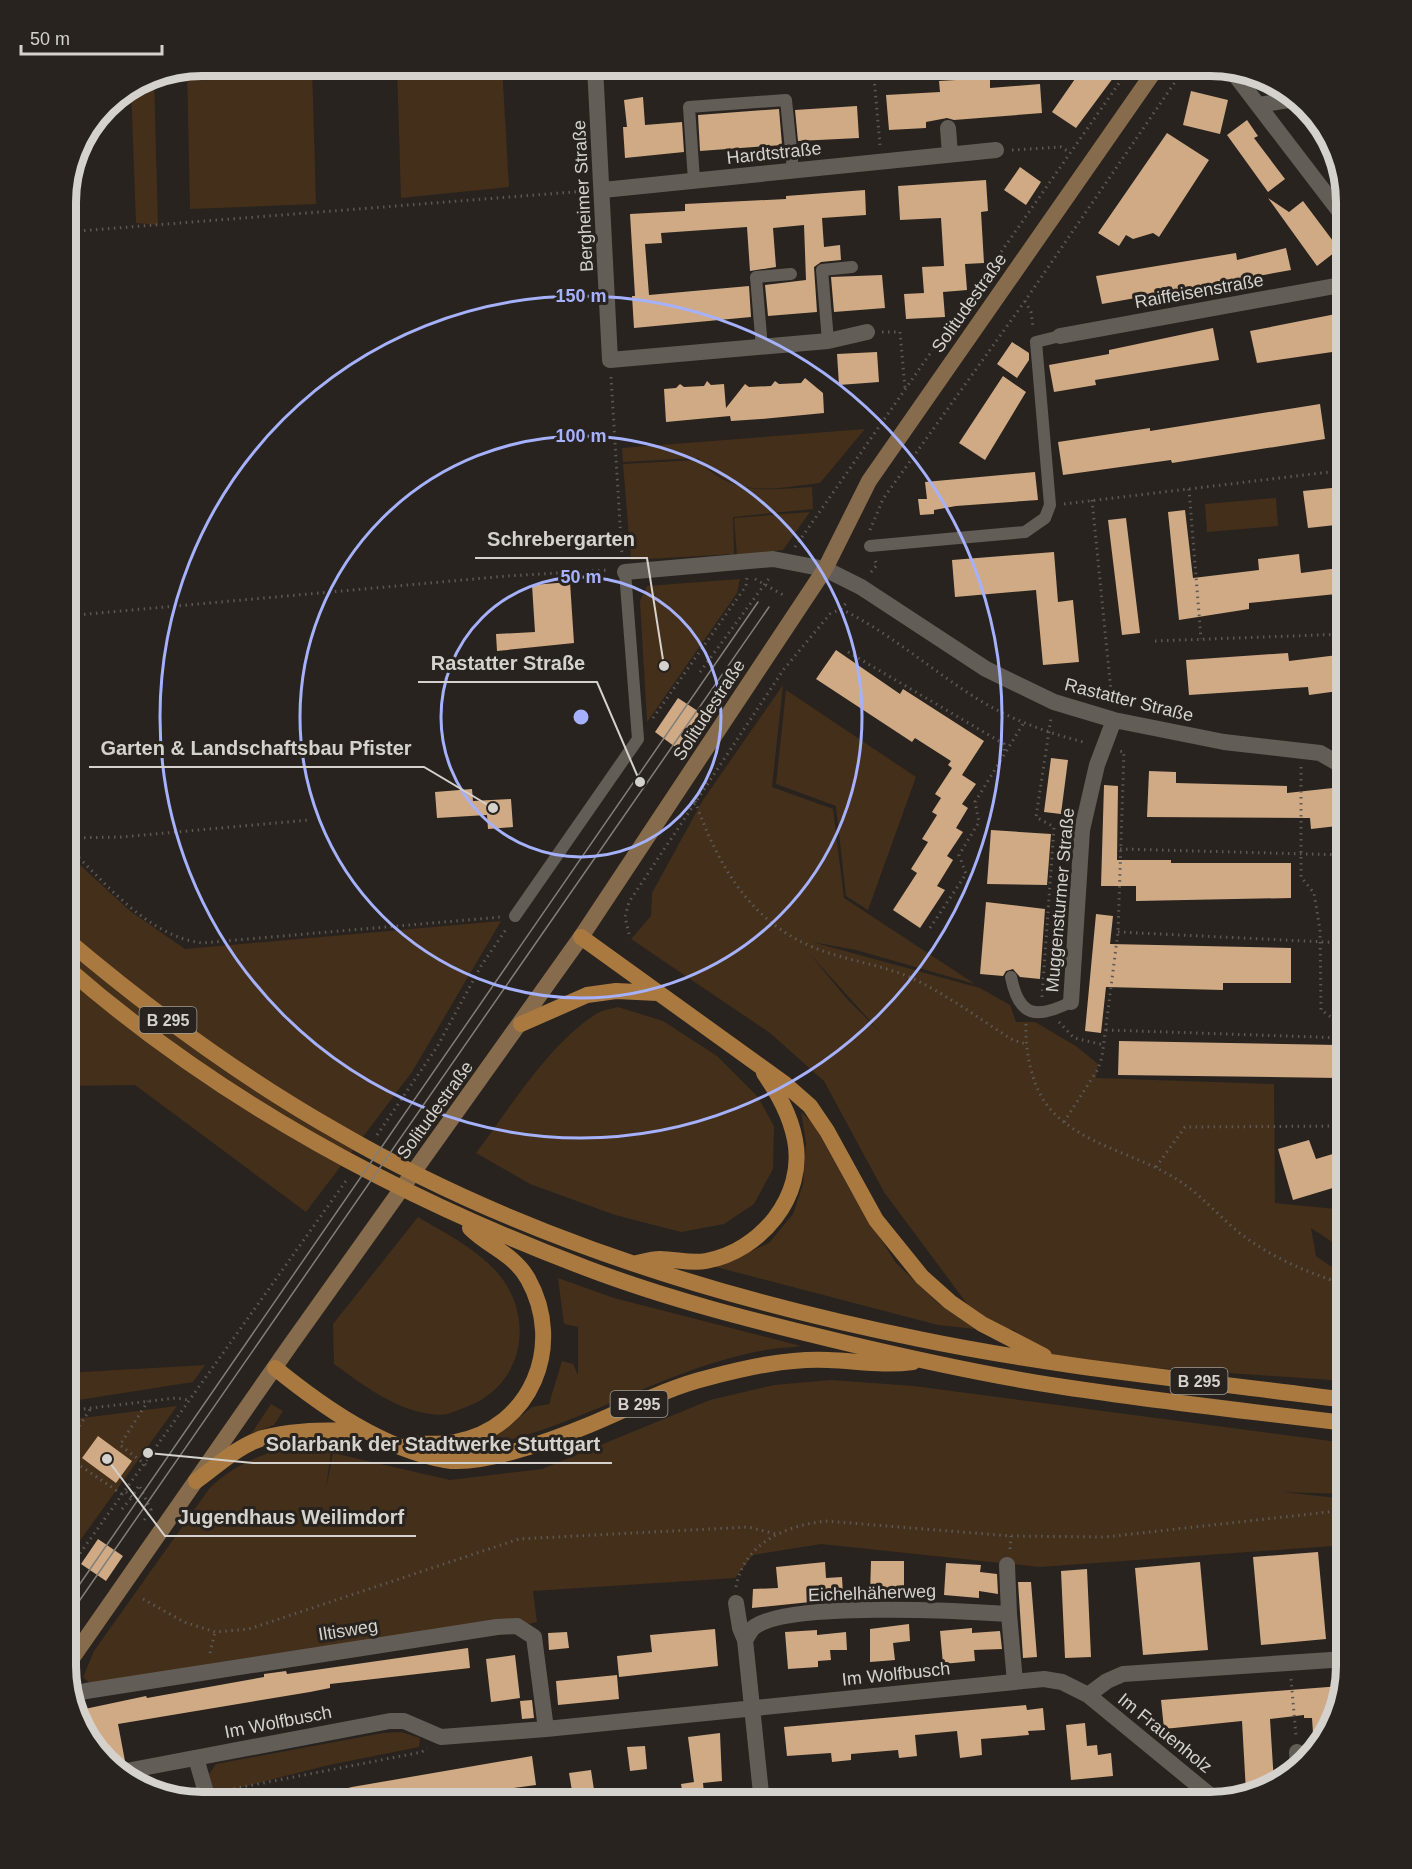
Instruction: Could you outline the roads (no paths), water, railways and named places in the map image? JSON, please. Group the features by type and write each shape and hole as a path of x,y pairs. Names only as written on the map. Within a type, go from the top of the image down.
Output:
{"main road":[{"name":"Solitudestraße","path":"77,1651 581,937 825,569 869,481 1150,77"},
{"name":"B 295","path":"581,937 785,1084 810,1106 827,1131 876,1220 922,1277 950,1302 982,1324 1053,1361"},
{"name":"B 295","path":"77,948 134,995 206,1049 339,1133 459,1193 525,1222 634,1263 857,1325 920,1340 1053,1361 1336,1399"},
{"name":"B 295","path":"77,976 120,1013 245,1100 358,1167 458,1216 587,1269 679,1299 774,1326 922,1361 1061,1387 1336,1422"},
{"path":"521,1024 587,995 616,991 658,993"},
{"name":"B 295","path":"634,1263 660,1259 706,1261 729,1254 749,1244 768,1229 782,1210 790,1192 795,1167 795,1143 782,1100 760,1067"},
{"name":"B 295","path":"396,1444 455,1442 498,1423 520,1405 531,1386 544,1353 541,1312 527,1277 513,1260 475,1233 458,1216"},
{"name":"B 295","path":"275,1368 331,1410 363,1430 446,1461 505,1453 550,1439 703,1379 745,1368 826,1360 887,1366 922,1361"},
{"name":"B 295","path":"196,1481 245,1446 262,1438 305,1432 363,1430"}],"street":[{"name":"Bergheimer Straße","path":"596,77 610,360 762,348"},
{"path":"1240,81 1336,207"},
{"path":"1259,105 1283,101"},
{"path":"948,128 950,154"},
{"name":"Hardtstraße","path":"603,190 996,150"},
{"name":"Raiffeisenstraße","path":"1060,336 1336,286"},
{"path":"762,348 828,341 867,332"},
{"path":"625,572 747,561 786,561 825,569"},
{"name":"Rastatter Straße","path":"825,569 861,587 986,669 1054,702 1114,720 1224,742 1320,753 1336,762"},
{"name":"Muggensturmer Straße","path":"1071,1002 1082,830 1096,765 1114,720"},
{"path":"1007,1565 1015,1682"},
{"path":"736,1603 740,1628 745,1640 761,1792"},
{"name":"Eichelhäherweg","path":"745,1640 753,1628 767,1621 840,1611 924,1608 1009,1614"},
{"name":"Iltisweg","path":"80,1693 486,1628 517,1626 534,1638 546,1729"},
{"path":"1088,1695 1107,1681 1123,1674 1290,1665 1336,1660"},
{"name":"Im Wolfbusch","path":"131,1770 390,1721 404,1721 441,1737 546,1729 1044,1680 1062,1682 1088,1695"},
{"name":"Im Frauenholz","path":"1088,1695 1206,1792"},
{"path":"196,1758 205,1792"}],"lane":[{"path":"694,180 689,107 786,100 793,171"},
{"path":"828,341 822,270 852,267"},
{"path":"762,348 756,277 791,274"},
{"path":"870,546 1025,532 1045,518 1050,505 1036,342 1060,336"},
{"path":"515,916 638,739 625,572"},
{"name":"Muggensturmer Straße","path":"1011,976 1019,1004 1046,1013 1071,1002"}],"tram line":[{"path":"77,1588 758,602"},
{"path":"77,1604 769,607"}],"place":[{"name":"Schrebergarten","path":"664,666"},
{"name":"Rastatter Straße","path":"640,782"},
{"name":"Garten & Landschaftsbau Pfister","path":"493,808"},
{"name":"Solarbank der Stadtwerke Stuttgart","path":"148,1453"},
{"name":"Jugendhaus Weilimdorf","path":"107,1459"}]}
